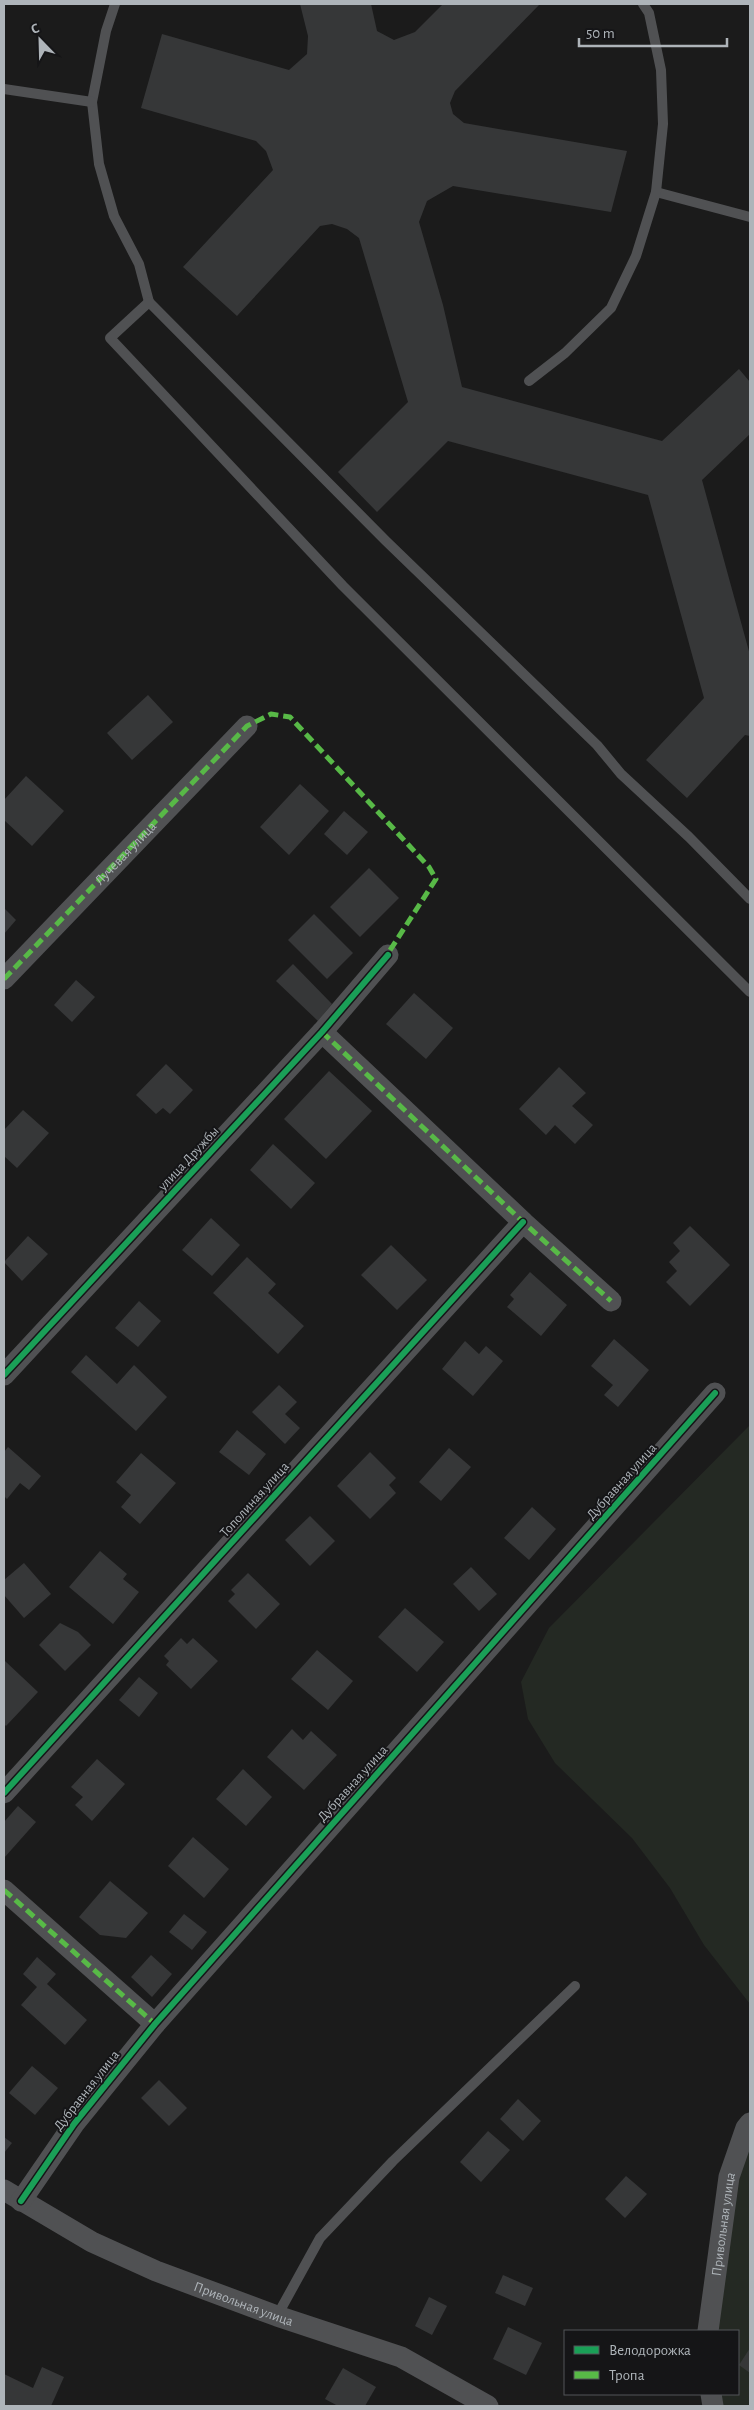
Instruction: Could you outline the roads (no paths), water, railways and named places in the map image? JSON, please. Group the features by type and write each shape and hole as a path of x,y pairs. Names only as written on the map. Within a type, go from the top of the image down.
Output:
{"street":[{"name":"Лучевая улица","path":"4,978 246,726"},
{"name":"улица Дружбы","path":"4,1375 322,1032 388,955"},
{"path":"322,1032 523,1222 611,1301"},
{"name":"Тополиная улица","path":"4,1793 523,1222"},
{"name":"Дубравная улица","path":"12,2195 74,2124 155,2024 715,1393"},
{"path":"4,1890 155,2024"},
{"name":"Привольная улица","path":"708,2330 729,2177 742,2137 750,2122"},
{"name":"Привольная улица","path":"12,2195 92,2242 156,2271 277,2316 401,2357 488,2406"}],"lane":[{"path":"115,4 106,31 92,102 99,164 114,216 139,264 149,302 319,475 591,740 621,774 689,837 750,899"},
{"path":"530,381 565,352 610,308 636,256 656,192 663,124 661,70 648,13 643,4"},
{"path":"4,89 92,102"},
{"path":"656,192 750,217"},
{"path":"149,302 110,338 343,586 750,992"},
{"path":"277,2316 320,2238 393,2161 574,1986"}]}
